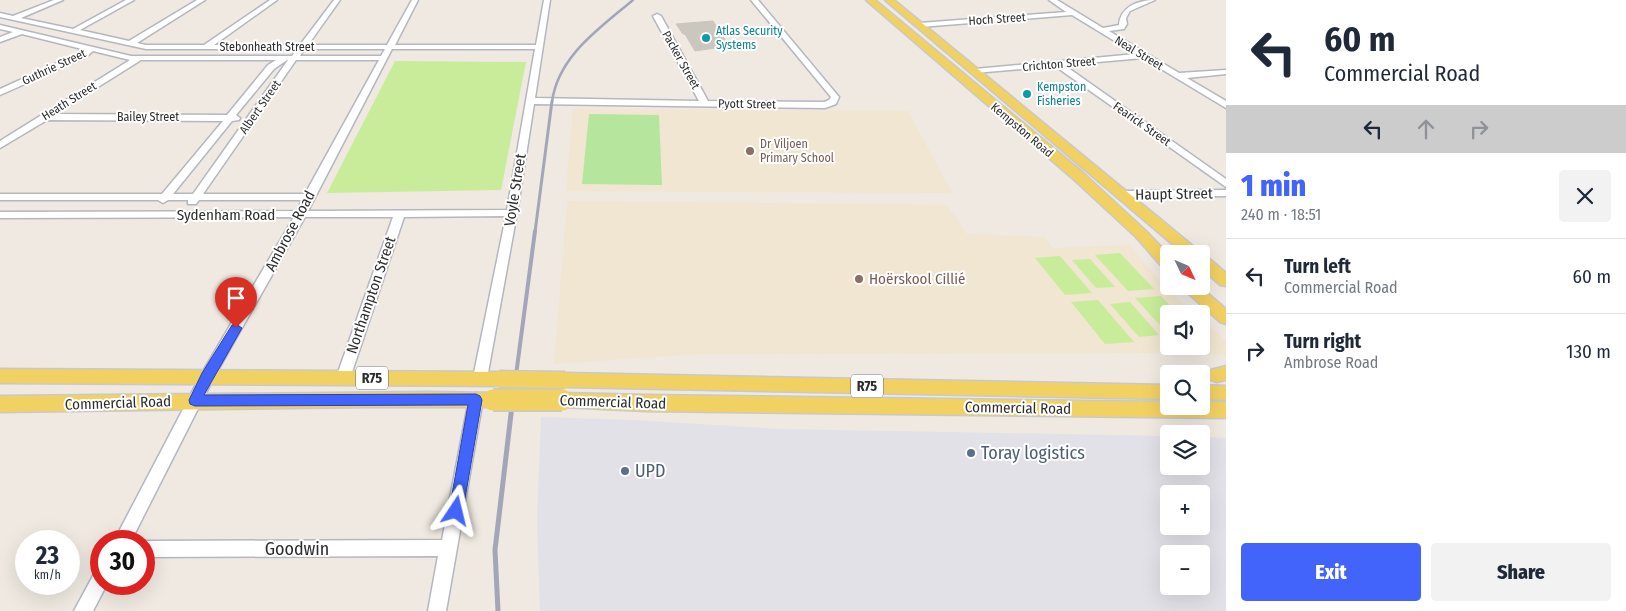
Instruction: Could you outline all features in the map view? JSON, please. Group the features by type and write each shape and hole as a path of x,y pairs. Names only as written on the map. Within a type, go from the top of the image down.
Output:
{"main road":[{"name":"Kempston Road","path":"870,0 1095,191 1141,234 1160,255"},
{"name":"Kempston Road","path":"889,0 1183,245"},
{"path":"1210,268 1225,280"},
{"path":"1199,295 1226,318"},
{"name":"Commercial Road","path":"0,376 480,378 1160,392"},
{"path":"1210,392 1226,393"},
{"name":"Commercial Road","path":"0,404 195,400 562,400 646,403 1226,410"}],"street":[{"path":"14,18 60,0"},
{"path":"74,31 131,0"},
{"path":"130,44 202,0"},
{"path":"206,47 274,0"},
{"name":"Albert Street","path":"184,215 253,118 293,53 337,0"},
{"name":"Ambrose Road","path":"128,530 207,377 302,214 309,197 415,0"},
{"name":"Voyle Street","path":"480,378 512,212 547,0"},
{"name":"Pyott Street","path":"529,101 824,105 833,102 835,97 754,0"},
{"name":"Neal Street","path":"1052,0 1226,105"},
{"path":"1102,30 1121,28 1124,24 1122,18 1128,10 1152,0"},
{"name":"Hoch Street","path":"920,25 1074,13"},
{"name":"Stebonheath Street","path":"0,14 152,48 206,47 384,58"},
{"name":"Packer Street","path":"657,16 706,104"},
{"path":"0,40 41,24"},
{"name":"Stebonheath Street","path":"0,27 91,50 139,58 293,53 389,47 538,47"},
{"name":"Guthrie Street","path":"0,92 91,50 106,39"},
{"path":"171,58 183,47"},
{"name":"Albert Street","path":"150,215 271,67 293,53"},
{"name":"Crichton Street","path":"975,71 1143,56"},
{"name":"Heath Street","path":"0,145 139,58"},
{"name":"Fearick Street","path":"1057,64 1226,184"},
{"path":"1178,76 1226,72"},
{"name":"Bailey Street","path":"43,117 253,118"},
{"path":"1211,172 1226,171"},
{"name":"Haupt Street","path":"1122,194 1226,193"},
{"name":"Sydenham Road","path":"0,198 309,197"},
{"name":"Northampton Street","path":"342,378 400,212"},
{"name":"Sydenham Road","path":"0,215 512,212"},
{"path":"438,611 450,548 485,400"},
{"name":"Goodwin","path":"155,549 450,548"},
{"path":"83,611 92,595"}],"shaded area":[{"name":"Dr Viljoen Primary School","path":"573,109 908,111 952,193 566,191"},
{"name":"Hoërskool Cillié","path":"567,201 947,205 967,234 1045,237 1053,248 1129,245 1160,281 1160,295 1174,295 1185,305 1160,305 1160,353 696,354 554,364"},
{"name":"Hoërskool Cillié","path":"1210,327 1226,341 1226,355 1210,354"},
{"path":"541,417 633,420 779,429 1160,436 1160,475 1210,475 1210,437 1226,438 1226,611 540,611 537,521"}],"green space":[{"path":"395,61 526,62 501,190 327,193"},
{"path":"589,114 659,115 662,185 582,184"},
{"path":"1120,253 1154,289 1128,291 1095,255"},
{"path":"1060,256 1092,293 1065,295 1035,258"},
{"path":"1090,259 1115,287 1096,288 1072,260"},
{"path":"1161,296 1170,305 1160,305 1160,325 1135,298"},
{"path":"1098,300 1134,342 1105,344 1071,302"},
{"path":"1130,302 1159,335 1139,337 1110,304"}],"building":[{"name":"Atlas Security Systems","path":"713,21 729,46 695,51 685,34 676,24"}],"railway":[{"path":"552,102 556,86 563,71 582,44 633,0"},
{"path":"535,232 552,101"},
{"path":"513,398 535,231"},
{"path":"498,611 495,550 513,397"}],"place":[{"name":"Atlas Security Systems","path":"706,38"},
{"name":"Kempston Fisheries","path":"1027,94"},
{"name":"Dr Viljoen Primary School","path":"750,151"},
{"name":"Hoërskool Cillié","path":"859,279"},
{"name":"Toray logistics","path":"971,453"},
{"name":"UPD","path":"625,471"}],"route":[{"path":"236,328 195,400 231,402 400,399 476,400 456,511"}]}
